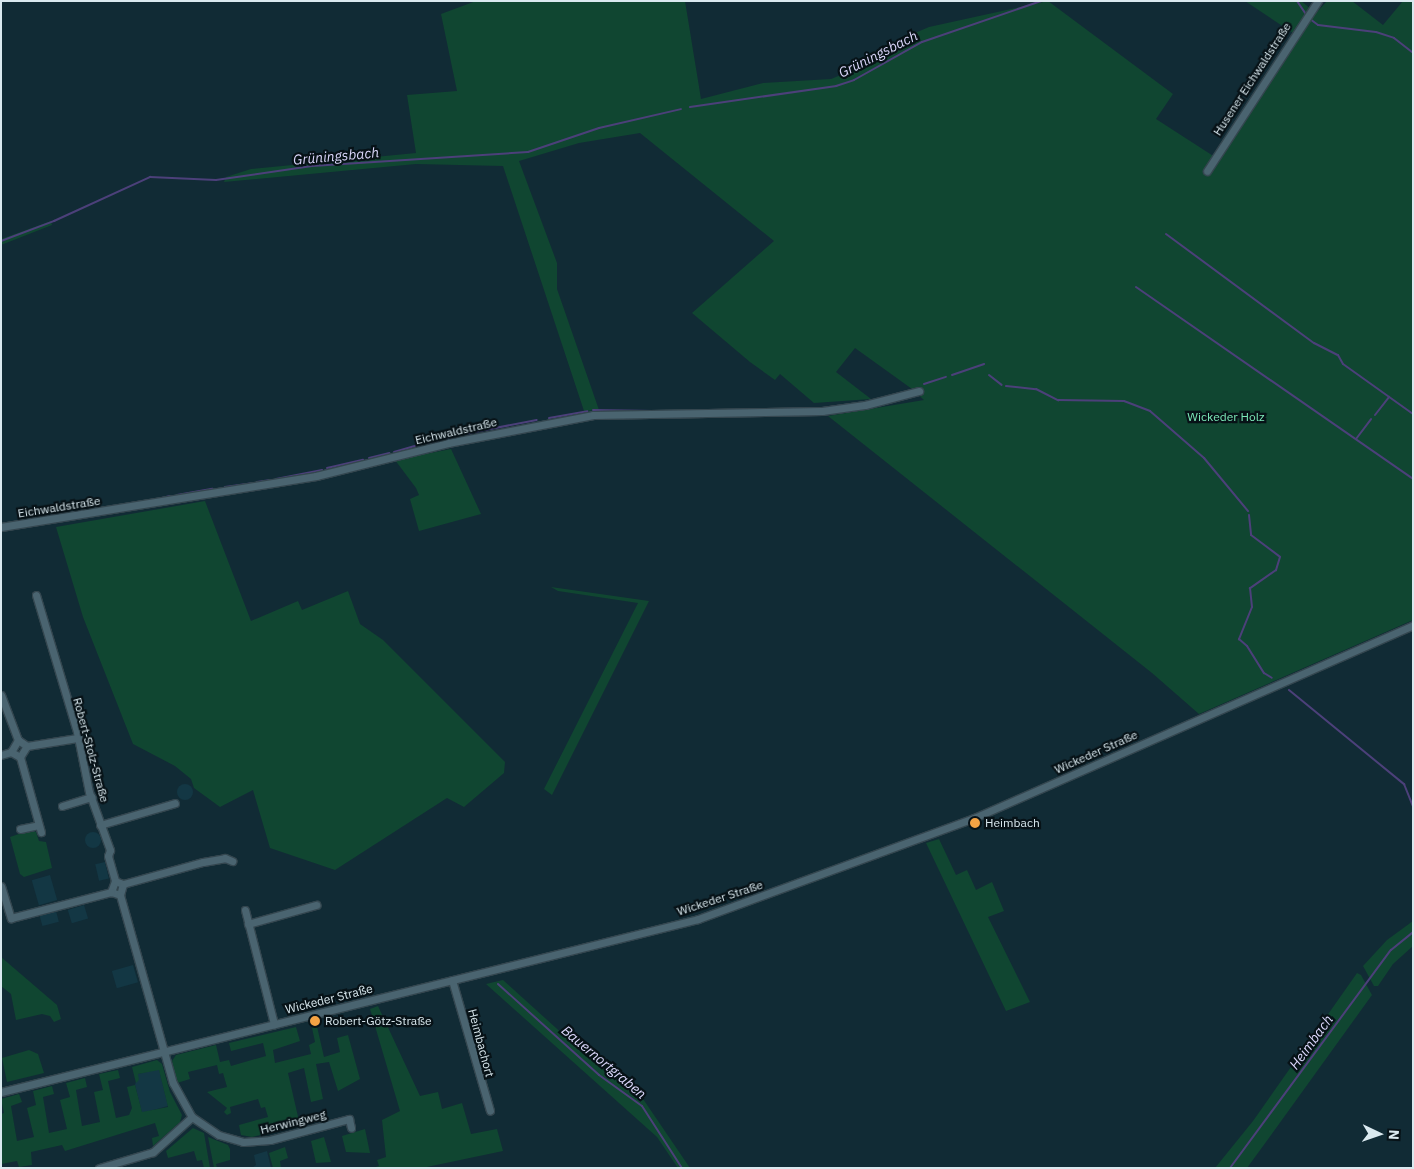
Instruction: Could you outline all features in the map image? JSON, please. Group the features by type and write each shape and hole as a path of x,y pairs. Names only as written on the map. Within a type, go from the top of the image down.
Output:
{"street":[{"name":"Husener Eichwaldstraße","path":"1207,171 1318,1"},
{"name":"Eichwaldstraße","path":"1,527 316,476 448,443 584,417 822,411 919,391"},
{"name":"Robert-Stolz-Straße","path":"36,595 77,738 81,763 100,825 106,836 115,881"},
{"name":"Wickeder Straße","path":"1,1092 698,919 888,850 1007,803 1413,625"},
{"path":"1,695 18,740 27,746 77,738"},
{"path":"1,755 11,752 18,740"},
{"path":"20,757 27,746"},
{"path":"11,752 20,757 40,828 20,829"},
{"path":"62,806 92,797"},
{"path":"100,825 175,803"},
{"path":"111,892 115,881 123,884 203,862 225,858 232,861"},
{"path":"123,884 120,895 164,1051"},
{"path":"2,886 11,918 111,892 120,895"},
{"path":"248,924 316,905"},
{"path":"245,910 274,1024"},
{"name":"Heimbachort","path":"452,980 490,1112"},
{"name":"Herwingweg","path":"164,1051 177,1095 192,1117 219,1135 243,1142 270,1140 348,1119 351,1128"},
{"path":"99,1168 153,1152 192,1117"}],"shaded area":[{"path":"182,784 188,784 193,789 191,798 182,800 177,795 177,789"},
{"path":"93,832 101,840 93,848 85,840"},
{"path":"105,862 109,879 99,881 95,864"},
{"path":"50,875 57,900 39,905 32,880"},
{"path":"84,905 88,918 72,923 68,910"},
{"path":"56,911 59,922 42,926 40,915"},
{"path":"133,965 138,982 117,988 112,971"},
{"path":"159,1069 168,1106 142,1113 135,1085 138,1074"},
{"path":"267,1151 271,1168 252,1168 256,1165 254,1155"}],"green space":[{"name":"Wickeder Holz","path":"476,1 685,1 701,99 763,83 831,79 853,70 896,41 929,27 1048,1 1173,94 1156,119 1218,159 1296,35 1245,1 1301,1 1316,13 1327,1 1352,1 1383,25 1403,1 1413,1 1413,620 1199,714 1152,673 828,416 924,400 912,389 855,348 836,372 871,399 814,403 780,374 775,380 750,362 692,313 774,241 640,133 579,143 519,161 557,263 557,289 599,410 584,411 503,166 416,164 224,182 226,177 251,169 416,153 407,95 457,91 441,14"},
{"path":"51,221 52,225 1,245 1,239"},
{"path":"451,449 481,514 419,531 410,499 419,495 395,460"},
{"path":"205,501 251,621 298,601 302,610 348,591 360,624 383,640 505,762 504,773 464,807 447,798 335,870 270,848 253,790 220,807 194,788 191,779 175,766 133,744 83,617 56,527"},
{"path":"551,587 649,601 552,795 544,789 638,603 558,591"},
{"path":"31,830 36,832 39,841 46,842 52,868 24,877 20,874 10,837"},
{"path":"939,839 956,875 967,870 976,890 992,882 1004,911 988,917 1030,1002 1006,1011 926,843"},
{"path":"1413,921 1413,946 1393,964 1378,986 1374,986 1363,966 1387,940"},
{"path":"1,957 57,1005 61,1019 54,1022 50,1016 42,1014 16,1020 11,994 1,986"},
{"path":"1357,973 1361,975 1372,995 1266,1142 1247,1168 1215,1168 1253,1121"},
{"path":"503,980 587,1056 639,1093 690,1168 678,1168 657,1137 486,984"},
{"path":"378,1006 420,1096 438,1092 442,1109 462,1103 471,1134 497,1129 503,1151 422,1168 372,1168 379,1166 377,1160 386,1157 382,1120 400,1111 370,1009"},
{"path":"316,1022 324,1057 340,1052 337,1038 348,1035 360,1079 338,1091 329,1062 316,1064 323,1099 311,1102 304,1068 288,1073 299,1121 309,1119 310,1123 252,1137 241,1135 239,1125 268,1117 265,1107 261,1108 258,1099 230,1107 231,1113 227,1115 224,1112 227,1108 207,1092 227,1087 223,1073 219,1074 217,1065 188,1072 190,1079 177,1083 172,1061 176,1055 216,1045 220,1062 229,1060 231,1066 266,1056 263,1043 231,1051 229,1043 296,1027 300,1041 273,1050 275,1063 311,1054 309,1045 315,1042 311,1023"},
{"path":"29,1050 38,1054 44,1073 7,1082 2,1058"},
{"path":"157,1060 162,1064 170,1092 182,1115 180,1122 153,1146 152,1138 159,1136 155,1123 65,1151 62,1145 31,1152 32,1165 19,1167 17,1161 1,1164 1,1114 4,1113 1,1099 19,1094 22,1102 11,1106 17,1141 34,1137 27,1108 36,1105 33,1091 52,1086 54,1094 43,1097 49,1133 67,1129 60,1100 70,1097 66,1083 85,1078 87,1087 76,1090 82,1126 100,1122 94,1092 103,1090 99,1074 118,1070 120,1078 108,1081 116,1118 129,1115 132,1108 127,1087 135,1085 142,1112 168,1107 159,1070 138,1074 139,1080 136,1083 132,1067"},
{"path":"193,1128 204,1133 210,1168 204,1168 202,1160 197,1161 194,1151 168,1158 166,1151"},
{"path":"365,1129 370,1153 346,1152 342,1136"},
{"path":"208,1137 228,1145 230,1149 230,1160 216,1164 217,1168 214,1168"},
{"path":"324,1137 331,1162 316,1163 311,1141"},
{"path":"285,1147 288,1158 280,1161 281,1168 273,1168 269,1153"}],"waterway":[{"name":"Grüningsbach","path":"690,107 836,86 854,80 922,42 1041,1"},
{"path":"1297,1 1307,16"},
{"path":"1310,19 1318,25 1376,32 1394,38 1413,53"},
{"name":"Grüningsbach","path":"1,241 54,221 150,177 216,180 312,166 528,152 599,128 681,109"},
{"path":"1166,234 1314,343 1338,355 1343,364 1413,414"},
{"path":"1136,287 1413,479"},
{"path":"952,375 984,364"},
{"path":"989,375 1002,385"},
{"path":"924,384 946,377"},
{"path":"1006,386 1036,389 1058,400 1124,401 1150,411 1204,458 1248,511"},
{"path":"1375,415 1389,397"},
{"path":"593,410 653,411"},
{"path":"549,418 587,411"},
{"path":"1356,439 1371,419"},
{"path":"464,434 537,420"},
{"path":"426,443 457,436"},
{"path":"394,452 419,445"},
{"path":"369,458 389,453"},
{"path":"327,468 363,460"},
{"path":"276,479 322,470"},
{"path":"257,482 269,480"},
{"path":"225,487 252,483"},
{"path":"177,495 212,489"},
{"path":"162,498 170,496"},
{"path":"1249,515 1251,535 1280,557 1276,570 1250,588 1252,607 1239,639 1247,646 1264,673 1272,678"},
{"path":"1289,690 1404,784 1413,806"},
{"name":"Heimbach","path":"1230,1168 1391,950 1413,932"},
{"name":"Bauernortgraben","path":"498,984 599,1075 642,1106 682,1168"}],"place":[{"name":"Heimbach","path":"975,823"},
{"name":"Robert-Götz-Straße","path":"315,1021"}]}
